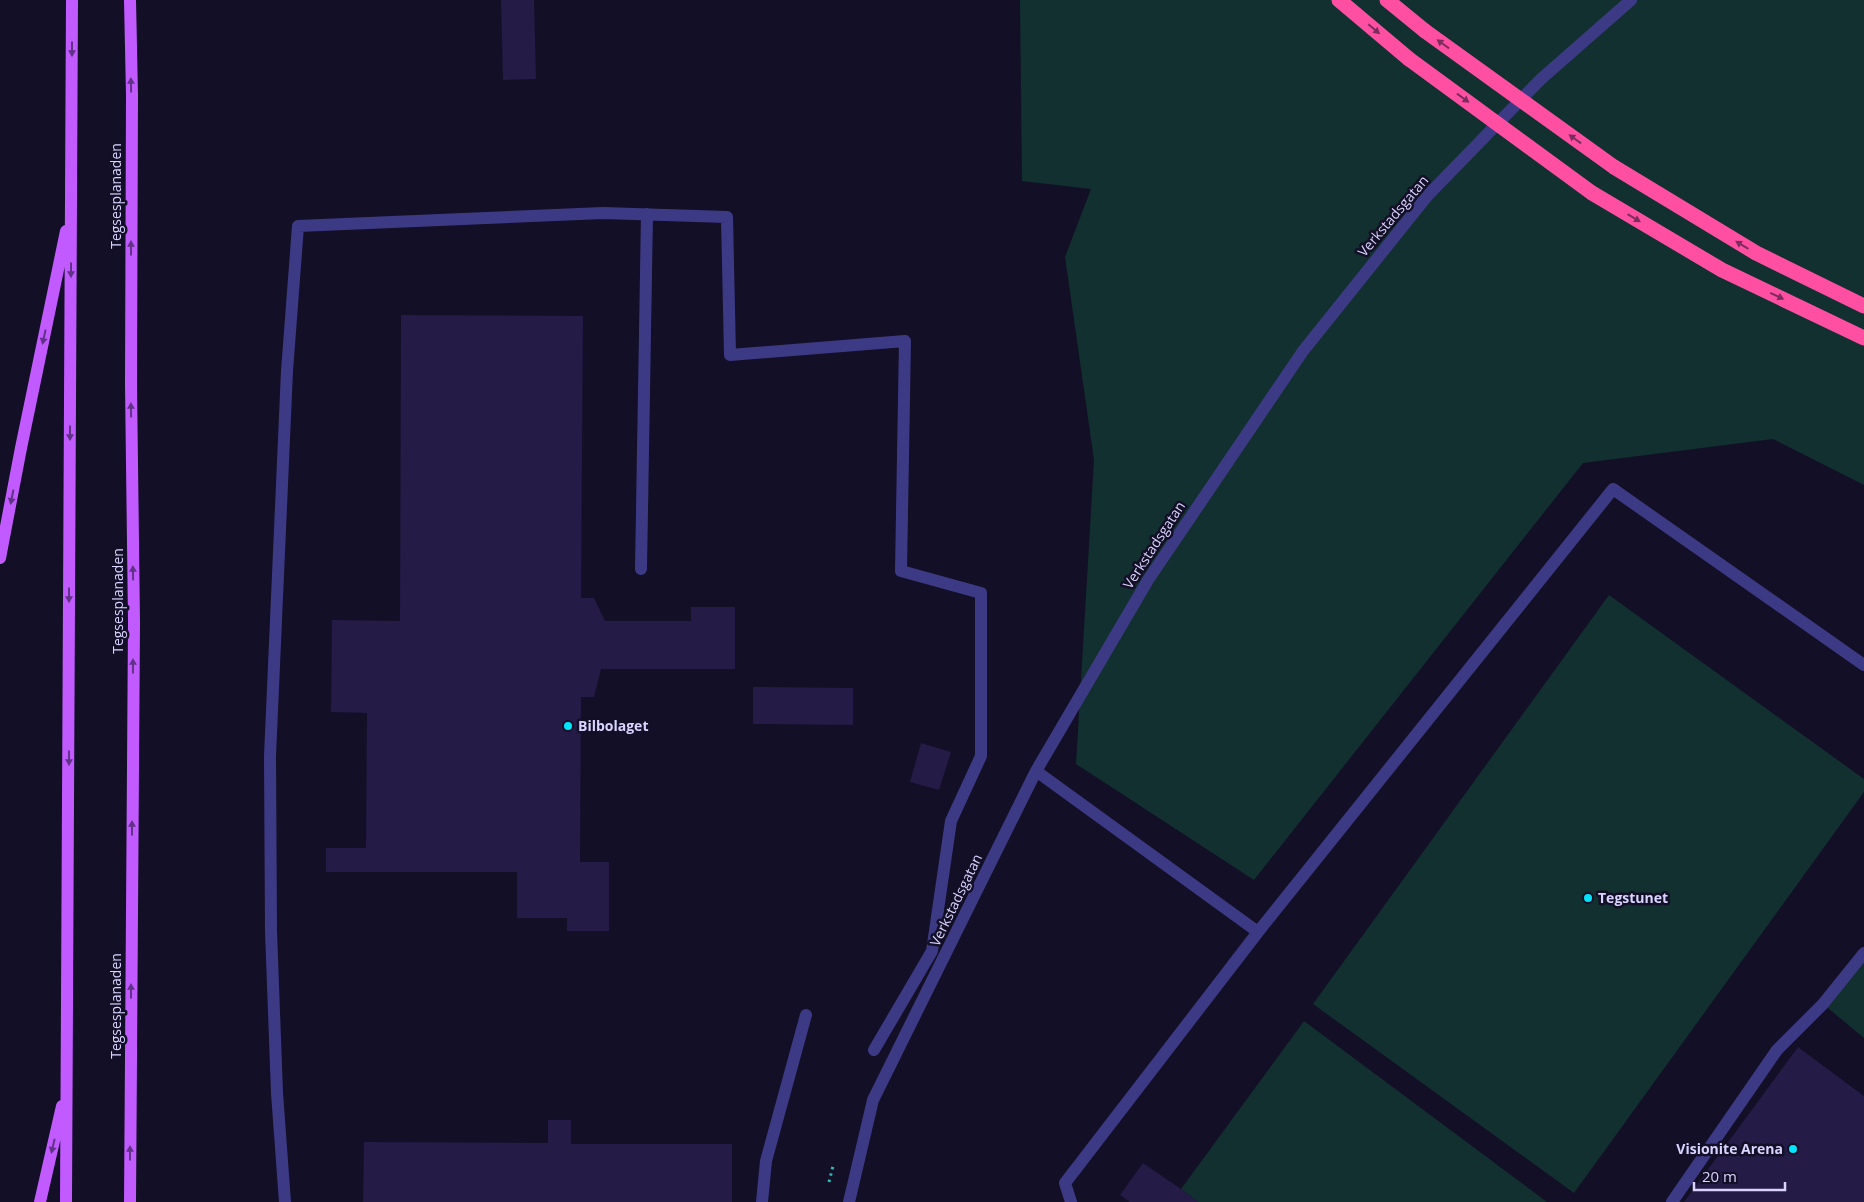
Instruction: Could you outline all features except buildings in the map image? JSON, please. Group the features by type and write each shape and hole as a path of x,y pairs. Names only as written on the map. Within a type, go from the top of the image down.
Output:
{"highway":[{"path":"1339,0 1409,59 1592,193 1722,270 1864,338"},
{"path":"1387,0 1425,31 1614,167 1756,253 1864,306"}],"main road":[{"path":"66,1202 72,0"},
{"name":"Tegsesplanaden","path":"130,0 134,622 130,1202"},
{"path":"0,558 71,204"},
{"path":"40,1202 67,1081"}],"street":[{"name":"Verkstadsgatan","path":"849,1202 873,1100 1036,771 1148,580 1303,351 1428,195 1541,79 1632,0"},
{"path":"285,1202 277,1093 271,931 270,756 287,371 298,226 602,213 727,217 730,355 905,342 901,571 981,593 981,756 951,821 932,951 874,1050"},
{"path":"641,569 647,214"},
{"path":"1071,1202 1065,1183 1258,932 1613,489 1864,664"},
{"path":"1036,771 1258,932"},
{"path":"1672,1202 1777,1050 1823,1004 1864,953"},
{"path":"762,1202 766,1161 806,1015"}],"green space":[{"path":"1020,0 1864,0 1864,485 1773,439 1583,463 1254,880 1076,764 1094,460 1065,257 1091,189 1022,181"},
{"name":"Tegstunet","path":"1609,595 1864,779 1864,792 1574,1193 1313,1004"},
{"path":"1864,953 1864,1038 1823,1004"},
{"path":"1304,1021 1547,1202 1198,1202 1181,1189"}],"place":[{"name":"Bilbolaget","path":"568,726"},
{"name":"Tegstunet","path":"1588,898"},
{"name":"Visionite Arena","path":"1793,1149"}]}
